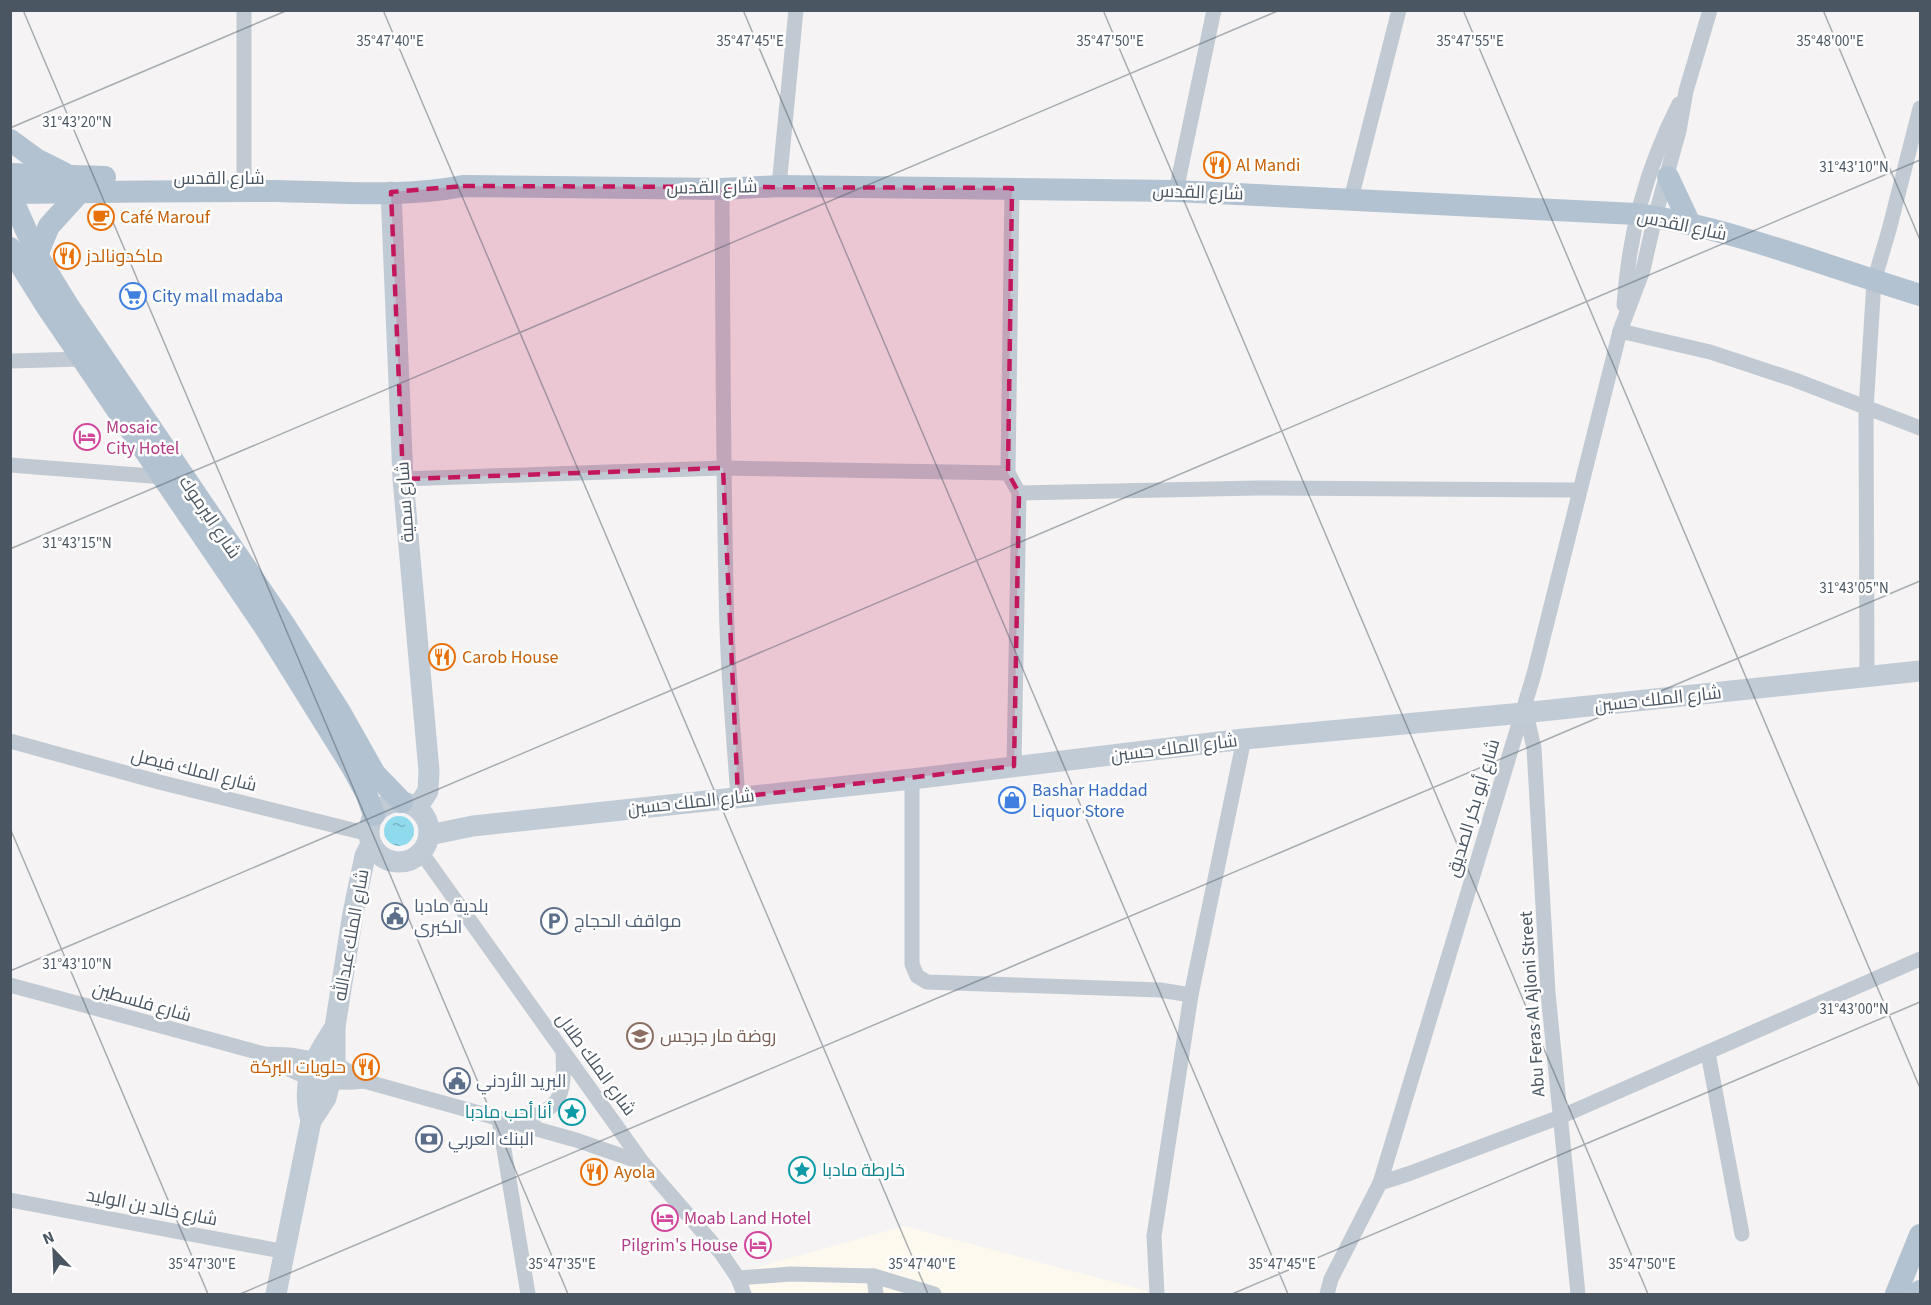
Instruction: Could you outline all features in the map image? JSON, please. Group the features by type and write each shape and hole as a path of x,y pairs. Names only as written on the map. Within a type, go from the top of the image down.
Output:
{"main road":[{"path":"10,140 75,184 49,226 37,255"},
{"name":"شارع القدس","path":"10,174 75,184 391,185 443,180 463,186 722,189 779,186 1176,191 1646,216 1690,224 1920,295"},
{"name":"شارع القدس","path":"209,184 244,177 391,185"},
{"path":"1668,177 1690,224"},
{"name":"شارع القدس","path":"10,194 75,184"},
{"name":"شارع سمية","path":"391,185 402,479 429,771 428,791 410,805"},
{"name":"شارع اليرموك","path":"10,194 37,255 69,307 284,624 340,712 375,774 410,805"},
{"name":"شارع اليرموك","path":"10,248 45,304 298,678 366,793 371,831"},
{"name":"شارع الملك حسين","path":"425,844 473,826 912,779 1244,739 1523,713 1920,671"},
{"path":"386,805 410,805 427,821 425,844 404,862 394,862 376,852 371,831 386,805"},
{"name":"شارع الملك عبدالله","path":"276,1294 311,1121 326,1098 333,1073 335,1027 356,893 371,831"},
{"name":"شارع الملك عبدالله","path":"311,1121 307,1106 311,1068 335,1027"},
{"path":"1896,1294 1920,1235"}],"street":[{"path":"244,10 244,177"},
{"path":"779,186 796,10"},
{"path":"1176,191 1214,10"},
{"path":"1351,199 1399,10"},
{"name":"شارع أبو بكر الصديق","path":"1646,216 1668,177 1686,91 1710,10"},
{"name":"شارع أبو بكر الصديق","path":"1327,1294 1331,1279 1380,1183 1523,713 1621,326 1642,270 1646,216 1667,128 1686,91"},
{"path":"1867,677 1866,409 1874,281 1920,108"},
{"path":"1012,188 1008,472 1019,493 1014,766"},
{"path":"722,189 723,468 727,541 727,630 738,797"},
{"path":"1621,326 1794,380 1920,428"},
{"path":"10,361 83,359"},
{"path":"10,465 164,477"},
{"path":"402,479 723,468 1008,472"},
{"path":"1019,493 1257,488 1579,490"},
{"name":"Abu Feras Al Ajloni Street","path":"1523,713 1533,737 1548,993 1578,1294"},
{"path":"1156,1294 1154,1236 1191,995 1244,739"},
{"name":"شارع الملك فيصل","path":"10,741 159,782 371,831"},
{"path":"912,779 912,964 917,976 927,982 1160,990 1191,995"},
{"name":"شارع الملك طلال","path":"425,844 563,1050 643,1163 721,1253 738,1278 744,1294"},
{"path":"1380,1183 1560,1117 1920,959"},
{"name":"شارع فلسطين","path":"10,985 264,1054 290,1055 311,1068 576,1140 643,1163"},
{"path":"528,1294 506,1121 546,1110 557,1102 564,1080 563,1050"},
{"path":"1708,1053 1742,1234"},
{"name":"شارع خالد بن الوليد","path":"10,1200 286,1252"},
{"path":"738,1278 791,1274 874,1276 934,1294"},
{"path":"874,1276 876,1294"}],"highlighted area":[{"path":"463,186 1012,188 1008,473 1019,493 1014,766 738,797 723,468 403,479 391,192"}],"shaded area":[{"path":"904,1226 1147,1291 1147,1294 736,1294 730,1275"}],"water":[{"path":"399,816 410,820 414,831 410,842 399,846 388,842 384,831 388,820"}],"place":[{"name":"Al Mandi","path":"1217,165"},
{"name":"Café Marouf","path":"101,217"},
{"name":"ماكدونالدز","path":"67,256"},
{"name":"City mall madaba","path":"133,296"},
{"name":"Mosaic City Hotel","path":"87,437"},
{"name":"Carob House","path":"442,657"},
{"name":"Bashar Haddad Liquor Store","path":"1012,800"},
{"name":"بلدية مادبا الكبرى","path":"395,916"},
{"name":"مواقف الحجاج","path":"554,921"},
{"name":"روضة مار جرجس","path":"640,1036"},
{"name":"حلويات البركة","path":"366,1067"},
{"name":"البريد الأردني","path":"457,1081"},
{"name":"أنا أحب مادبا","path":"572,1112"},
{"name":"البنك العربي","path":"429,1139"},
{"name":"خارطة مادبا","path":"802,1170"},
{"name":"Ayola","path":"594,1172"},
{"name":"Moab Land Hotel","path":"665,1218"},
{"name":"Pilgrim's House","path":"758,1245"}]}
